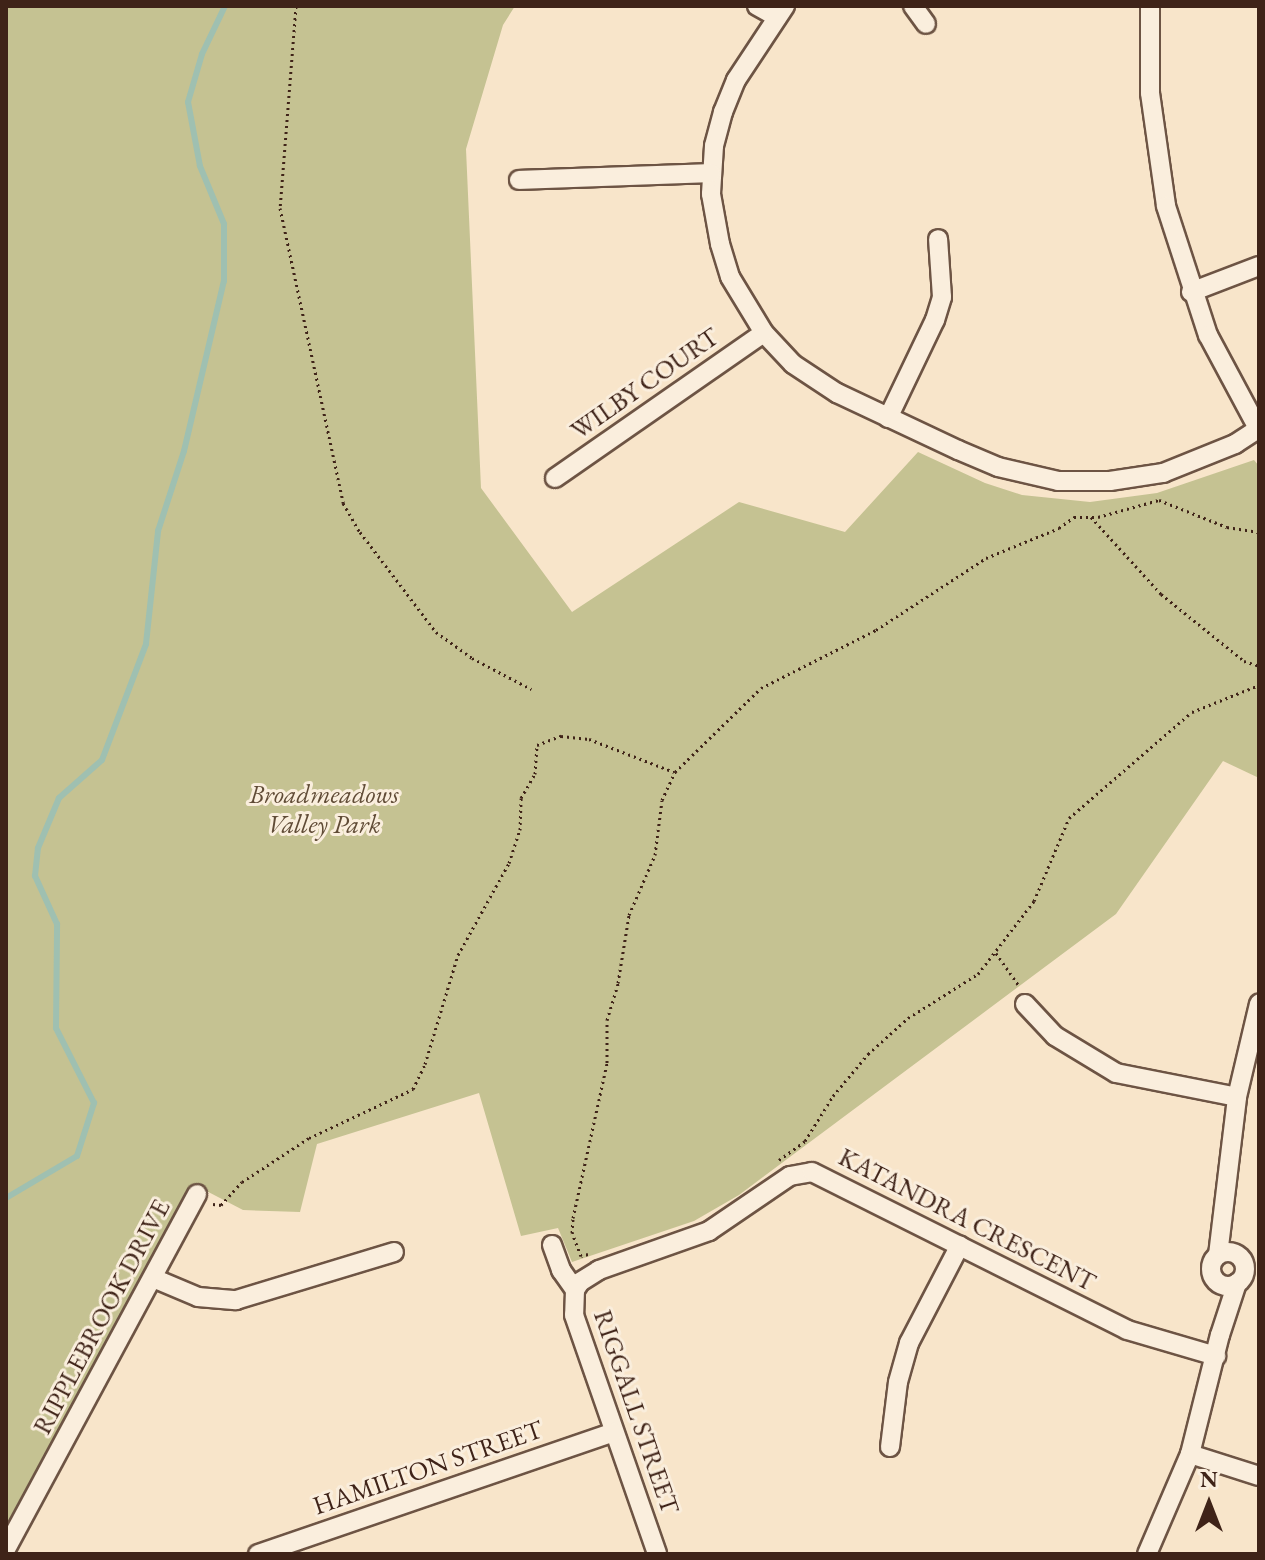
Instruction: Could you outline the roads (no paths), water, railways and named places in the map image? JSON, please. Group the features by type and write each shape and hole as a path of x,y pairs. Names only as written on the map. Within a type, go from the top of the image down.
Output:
{"street":[{"path":"757,6 781,12 736,80 723,112 711,173 720,244 730,277 764,333 793,364 888,418 998,467 1027,476 1086,482 1163,473 1235,444 1259,430 1229,378 1191,292 1166,206 1156,153 1150,93 1150,6"},
{"path":"913,6 926,24"},
{"path":"519,180 711,173"},
{"path":"888,418 935,320 942,297 938,239"},
{"path":"1191,292 1259,266"},
{"name":"WILBY COURT","path":"555,478 764,333"},
{"path":"1025,1004 1055,1036 1116,1073 1237,1097"},
{"path":"1220,1335 1216,1281 1211,1264 1218,1255 1237,1097 1259,1004"},
{"name":"KATANDRA CRESCENT","path":"575,1290 580,1282 599,1270 709,1231 799,1173 812,1172 1127,1330 1216,1356"},
{"path":"1147,1554 1190,1454 1220,1335 1247,1269 1227,1196"},
{"name":"RIPPLEBROOK DRIVE","path":"6,1549 195,1198"},
{"name":"RIGGALL STREET","path":"552,1245 561,1270 575,1290 574,1315 657,1554"},
{"path":"890,1447 898,1382 909,1343 960,1245"},
{"path":"1218,1255 1228,1251 1247,1269"},
{"path":"153,1278 198,1297 236,1300 394,1252"},
{"path":"1216,1281 1226,1286 1247,1269"},
{"name":"HAMILTON STREET","path":"258,1554 614,1432"},
{"path":"1190,1454 1259,1476"}],"waterway":[{"path":"6,1198 77,1156 94,1103 56,1028 57,924 35,876 38,848 59,798 102,760 146,644 158,531 184,451 224,281 224,224 200,166 188,102 202,54 225,6"}],"park label":[{"name":"Broadmeadows Valley Park","path":"324,810"}]}
